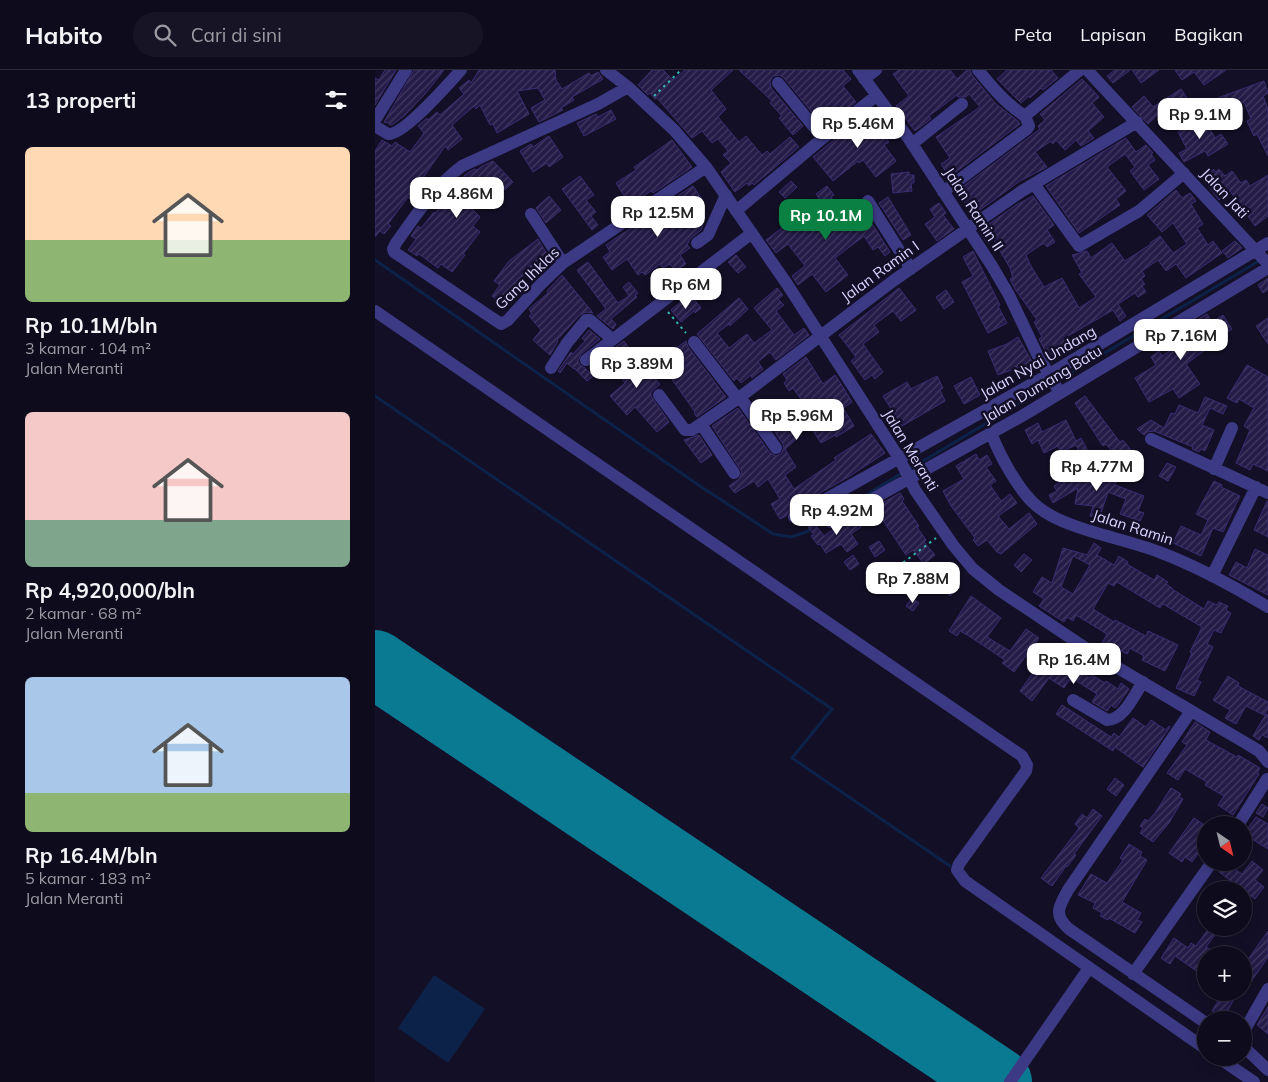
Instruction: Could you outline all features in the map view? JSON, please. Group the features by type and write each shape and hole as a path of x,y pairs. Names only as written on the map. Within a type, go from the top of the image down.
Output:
{"street":[{"path":"375,120 407,70"},
{"path":"375,126 388,134 397,132 436,98 461,70"},
{"name":"Jalan Meranti","path":"606,70 629,87 679,134 707,168 787,284 944,533 965,561 982,577 1075,641 1259,751 1268,762"},
{"path":"861,74 876,70"},
{"path":"943,192 1029,126 1025,116 1002,98 978,70"},
{"path":"1025,116 1080,70"},
{"name":"Jalan Jati","path":"1087,70 1264,260"},
{"name":"Jalan Ramin II","path":"861,74 911,144 1009,295 1037,354 1054,384"},
{"path":"778,83 823,138"},
{"name":"Gang Ihklas","path":"629,87 598,104 462,166 449,176 432,195 396,243 393,249 395,252 501,324 508,320 540,284 563,263 707,168"},
{"path":"736,211 876,96"},
{"path":"911,144 961,104"},
{"name":"Jalan Ramin I","path":"701,424 740,397 819,335 967,228 1033,184 1137,122"},
{"path":"1033,184 1079,246 1139,211 1184,173"},
{"path":"697,243 707,234 726,195"},
{"path":"868,201 911,269"},
{"path":"531,214 563,263"},
{"path":"586,360 752,232"},
{"name":"Jalan Nyai Undang","path":"903,469 1054,384 1264,260 1268,243"},
{"name":"Jalan Dumang Batu","path":"903,469 991,433 1054,384 1264,260"},
{"path":"375,311 1022,756 1027,766 1026,771 959,864 957,870 965,882 1197,1043"},
{"path":"551,368 567,343 586,320 590,320 612,339"},
{"path":"694,342 734,394 740,397 776,448"},
{"path":"659,395 685,430 690,431 701,424 734,473"},
{"path":"1214,469 1232,428"},
{"name":"Jalan Ramin","path":"991,433 1003,460 1027,495 1039,508 1066,522 1159,552 1212,576 1268,607"},
{"path":"1151,440 1262,490 1212,576"},
{"path":"794,517 903,469"},
{"path":"831,522 903,469"},
{"path":"1073,700 1107,720 1112,720 1122,713 1143,682"},
{"path":"1191,712 1069,890 1059,911 1060,920 1069,930 1197,1017"},
{"path":"1244,816 1268,780"},
{"path":"1133,974 1207,871"},
{"path":"1010,1082 1089,968"},
{"path":"1252,1017 1268,989"},
{"path":"1252,1055 1268,1070"},
{"path":"1231,1066 1254,1082"}],"path":[{"path":"647,103 681,70"},
{"path":"660,302 694,342"},
{"path":"872,586 944,533"}],"water":[{"path":"434,975 485,1009 448,1063 398,1028"}],"building":[{"path":"385,70 396,70 375,105 375,78 379,80"},
{"path":"414,70 444,70 426,93 404,116 392,125 384,122"},
{"path":"479,70 555,70 556,80 562,89 589,73 591,76 598,72 603,79 572,97 574,100 561,108 563,110 539,122 531,108 545,100 538,88 517,91 529,114 497,133 493,124 490,125 480,105 476,109 474,106 452,125 462,139 448,150 445,146 416,188 418,190 411,199 408,197 388,224 391,226 384,234 380,231 375,237 375,151 382,140 392,146 395,142 410,152 424,133 418,126 437,112 440,115 464,94 459,88 469,80 471,83"},
{"path":"652,70 663,70 673,80 685,70 733,70 711,90 726,109 718,117 739,142 746,136 762,155 767,151 770,154 790,137 799,147 754,185 752,183 749,186 747,183 735,192 721,172 731,163 723,155 728,151 718,139 712,143 702,131 692,138 657,98 655,99 650,93 648,95 638,85"},
{"path":"739,70 843,70 851,79 843,86 856,102 824,127 784,78 780,75 773,76 770,81 771,88 803,126 793,135 779,118 782,116 770,103 772,101"},
{"path":"899,70 950,70 957,79 967,70 970,70 996,104 1020,124 949,177 941,164 950,158 936,137 980,107 969,94 966,97 958,97 957,95 929,116 931,119 915,131 896,106 909,96 893,74"},
{"path":"1007,70 1051,70 1058,78 1043,90 1041,88 1021,103 997,79"},
{"path":"1115,70 1130,70 1113,83 1107,76"},
{"path":"1132,70 1159,70 1141,83"},
{"path":"1175,70 1226,70 1204,85 1194,72 1182,80"},
{"path":"1082,79 1099,97 1092,103 1104,117 1088,131 1094,138 1081,146 1076,140 1065,150 1056,140 1053,144 1051,141 1035,152 1047,167 1020,181 980,210 972,213 957,191 1040,129 1038,126 1045,120 1040,114"},
{"path":"1264,81 1268,93 1263,96 1268,109 1268,156 1257,134 1254,136 1247,121 1251,119 1244,102 1235,106 1234,103 1218,109 1215,99"},
{"path":"1181,89 1187,98 1164,113 1163,110 1148,124 1132,107 1144,96 1153,107"},
{"path":"611,110 616,119 584,136 577,123 596,114 598,117"},
{"path":"871,110 889,134 885,137 889,142 884,145 896,161 876,177 863,160 859,163 858,161 833,181 813,157"},
{"path":"1204,118 1215,138 1221,134 1228,144 1208,156 1205,151 1184,162 1179,153 1187,149 1178,132"},
{"path":"549,136 563,157 549,167 547,163 533,172 520,151 531,144 533,147"},
{"path":"1126,138 1136,152 1146,145 1153,153 1151,154 1155,160 1148,165 1159,179 1144,190 1130,171 1135,167 1125,154 1107,167 1126,191 1116,199 1120,205 1079,233 1046,186"},
{"path":"672,140 692,167 653,193 651,191 630,205 616,183 636,170 634,167"},
{"path":"493,161 513,182 505,190 500,185 486,199 481,195 471,208 480,217 473,226 480,232 452,272 441,264 438,268 419,254 417,256 408,250 416,239 411,236 418,226 421,228 435,213 465,179 463,177 469,172 477,170"},
{"path":"1213,169 1216,172 1219,169 1225,176 1232,171 1241,183 1246,180 1250,186 1268,175 1268,216 1255,226 1230,191 1219,200 1202,178"},
{"path":"909,172 909,175 914,175 914,183 911,183 912,191 893,193 891,174"},
{"path":"580,176 594,195 586,200 596,212 591,216 598,225 592,230 562,189"},
{"path":"791,181 797,187 785,198 779,192"},
{"path":"693,186 702,199 690,207 703,226 690,239 687,245 690,248 680,255 686,264 675,271 670,264 663,268 660,264 645,275 642,272 638,275 627,259 612,270 603,257 610,252 606,245 654,212 657,216 661,213 664,217 678,207 673,199"},
{"path":"827,186 834,195 831,197 849,221 864,211 890,252 885,256 878,247 873,250 864,236 835,258 848,275 826,292 812,274 798,285 792,276 805,266 788,244 776,253 766,240 783,227 786,231 822,203 816,194"},
{"path":"1176,190 1182,198 1190,193 1196,201 1191,204 1203,224 1197,228 1208,245 1213,241 1222,253 1186,278 1176,264 1166,271 1158,260 1142,271 1145,276 1141,279 1145,284 1142,286 1146,292 1138,297 1135,293 1118,304 1126,316 1120,321 1113,310 1068,336 1073,346 1049,358 1039,339 1042,337 1034,322 1037,320 1010,279 1013,278 1010,268 993,239 987,243 979,231 1016,205 1033,196 1054,225 1047,230 1055,242 1047,247 1044,243 1026,255 1044,287 1062,278 1079,308 1096,297 1079,274 1082,273 1072,255 1087,251 1091,258 1112,243 1125,261 1160,236 1173,253 1187,244 1173,223 1162,232 1147,215"},
{"path":"549,196 561,210 546,223 536,208"},
{"path":"888,197 911,235 903,240 879,203"},
{"path":"939,203 946,213 943,215 954,229 937,241 925,224 935,217 930,209"},
{"path":"538,239 547,254 517,281 525,287 518,297 512,293 503,304 492,296 500,285 494,281 509,261"},
{"path":"1235,241 1242,248 1228,258 1222,251"},
{"path":"973,251 1007,323 988,333 962,282 973,276 963,257"},
{"path":"736,255 746,267 738,273 728,262"},
{"path":"588,262 618,303 629,296 623,287 629,282 638,293 635,295 637,297 611,319 616,324 613,329 597,316 606,309 577,270"},
{"path":"562,275 593,313 586,312 580,315 557,340 550,355 533,340 541,330 529,316 532,314 529,309 548,293 547,291"},
{"path":"1268,278 1268,289 1263,293 1258,285"},
{"path":"777,288 783,295 778,299 784,305 776,311 794,335 804,328 809,335 776,360 770,352 758,362 763,369 752,378 751,375 741,383 737,378 734,381 697,334 739,298 748,309 730,326 729,324 717,333 729,348 747,334 754,343 772,330 754,308"},
{"path":"899,288 916,310 901,321 893,311 874,325 879,332 863,344 883,372 875,379 872,375 865,380 851,361 856,357 839,335"},
{"path":"946,290 954,302 944,309 936,297"},
{"path":"693,298 701,308 695,313 694,311 681,322 671,310 682,301 685,305"},
{"path":"1207,314 1212,322 1223,315 1232,329 1207,346 1208,348 1186,364 1200,384 1179,398 1173,389 1149,402 1135,378 1156,365 1151,357 1159,351 1162,356 1184,341 1182,338 1201,326 1197,320"},
{"path":"1268,318 1268,344 1256,326"},
{"path":"589,330 600,339 581,354 578,361 593,376 587,381 567,363 560,373 558,371 571,352 573,354 585,341 582,338"},
{"path":"1018,337 1034,365 1021,371 1019,367 998,375 988,351 1007,344"},
{"path":"624,341 629,348 626,351 642,373 646,369 660,384 651,392 651,396 669,422 657,432 635,407 627,415 610,396 625,383 611,363 618,358 612,350"},
{"path":"686,341 688,347 726,397 697,417 671,378 673,377 670,373 673,371 663,358"},
{"path":"806,357 823,384 835,375 852,402 843,408 854,426 836,437 835,435 821,443 810,426 797,435 799,437 785,449 796,467 785,475 794,489 836,460 834,458 871,434 885,453 850,476 790,510 786,516 780,519 771,504 780,499 768,479 758,487 754,481 735,493 729,486 739,479 742,472 712,426 738,408 770,453 776,456 781,454 784,448 783,444 763,415 768,412 781,431 783,431 810,412 793,388 789,391 784,383 787,380 783,374"},
{"path":"1247,365 1268,377 1268,471 1253,464 1250,470 1236,463 1250,430 1244,426 1254,408 1239,399 1237,403 1227,398"},
{"path":"937,376 943,388 940,390 945,401 902,426 883,396 907,382 911,389"},
{"path":"971,377 980,395 964,404 954,386"},
{"path":"1085,396 1120,442 1123,440 1131,450 1142,457 1134,471 1123,465 1106,444 1103,446 1075,403"},
{"path":"1205,397 1227,406 1223,414 1210,408 1202,425 1214,430 1205,451 1201,449 1199,452 1192,449 1193,447 1154,431 1147,432 1144,435 1137,429 1151,420 1164,428 1171,413 1175,414 1179,405 1198,413"},
{"path":"1066,420 1076,441 1081,438 1087,449 1080,453 1076,445 1061,452 1058,446 1044,453 1038,440 1032,444 1025,430 1038,423 1042,432"},
{"path":"699,435 712,455 701,463 684,440"},
{"path":"976,454 979,460 987,455 992,464 986,467 996,481 990,485 1001,501 1010,494 1017,503 998,516 1009,529 1029,513 1037,524 1001,554 987,540 978,546 973,540 975,538 951,506 943,491 964,479 956,466"},
{"path":"1167,463 1176,467 1168,481 1159,476"},
{"path":"1076,467 1095,470 1094,472 1116,480 1115,485 1144,496 1138,511 1144,513 1140,521 1120,514 1126,499 1108,492 1099,519 1090,516 1093,506 1075,504 1078,488 1053,503 1049,495 1057,491 1054,486 1065,479 1064,470"},
{"path":"1214,481 1222,485 1221,487 1240,496 1223,532 1213,528 1201,556 1173,543 1181,526 1201,535 1208,520 1196,514"},
{"path":"900,493 904,499 902,501 926,540 924,542 935,555 924,564 913,550 906,555 880,516 878,517 872,509"},
{"path":"1268,501 1268,537 1254,530"},
{"path":"854,518 861,527 851,534 858,544 847,552 841,544 826,553 811,536 814,535 808,527 814,523 824,536"},
{"path":"879,541 885,550 875,557 869,547"},
{"path":"1094,543 1101,548 1097,555 1114,565 1119,556 1128,562 1127,564 1154,580 1157,575 1168,582 1166,584 1172,589 1204,609 1208,601 1217,605 1219,602 1228,606 1226,610 1231,613 1221,633 1214,630 1207,644 1213,647 1197,680 1201,682 1194,696 1176,688 1202,627 1163,604 1160,608 1117,582 1114,586 1108,583 1093,609 1114,622 1115,620 1146,636 1148,631 1178,645 1165,671 1142,660 1144,656 1130,648 1127,654 1102,643 1107,634 1076,615 1073,621 1067,617 1064,622 1039,606 1044,599 1033,592 1042,577 1052,583 1063,548 1087,555","holes":["1073,556 1090,565 1073,594 1061,587"]},
{"path":"1255,549 1268,555 1268,595 1229,575 1236,562 1247,568"},
{"path":"1024,554 1032,560 1021,572 1014,565"},
{"path":"853,555 859,564 850,570 844,562"},
{"path":"936,566 949,583 953,579 960,587 950,596 938,584 926,593 916,581"},
{"path":"971,596 1001,618 987,637 1010,651 1026,629 1039,638 1014,672 1002,663 1005,660 969,636 960,631 957,636 949,631"},
{"path":"912,598 919,603 913,611 906,606"},
{"path":"1042,660 1060,674 1067,663 1090,678 1092,675 1118,689 1121,683 1129,689 1115,708 1111,705 1107,711 1092,702 1097,694 1075,680 1073,683 1069,680 1064,688 1049,678 1032,701 1020,691"},
{"path":"1228,676 1239,683 1238,686 1268,702 1268,708 1264,715 1246,706 1236,724 1225,718 1230,710 1213,700"},
{"path":"1062,705 1111,737 1114,733 1119,737 1133,718 1146,727 1151,720 1166,730 1170,727 1143,767 1115,747 1113,751 1056,714"},
{"path":"1266,714 1268,715 1268,738 1262,735 1259,740 1253,736"},
{"path":"1195,722 1210,732 1206,740 1260,768 1257,773 1259,774 1233,815 1218,805 1224,796 1205,785 1207,782 1185,769 1178,780 1167,773 1187,745 1182,742"},
{"path":"1115,778 1124,785 1116,796 1107,789"},
{"path":"1171,788 1181,794 1179,797 1183,799 1169,823 1153,842 1140,833 1143,828 1140,826 1145,819 1148,821 1155,813"},
{"path":"1262,804 1268,808 1263,817 1256,813"},
{"path":"1093,809 1102,816 1074,854 1076,855 1052,886 1041,878 1079,828 1075,824 1082,814 1087,818"},
{"path":"1256,817 1268,824 1268,849 1253,840 1253,821"},
{"path":"1194,818 1197,820 1197,855 1192,862 1185,857 1182,862 1169,853"},
{"path":"1129,844 1142,852 1140,856 1147,860 1122,902 1141,913 1137,920 1142,922 1135,933 1109,918 1108,920 1100,916 1102,913 1093,908 1095,903 1078,895 1091,874 1107,883 1123,860 1120,858"},
{"path":"1253,862 1263,870 1255,880 1264,887 1255,899 1252,897 1252,881 1231,881 1219,872 1238,871 1242,874 1244,871 1253,871"},
{"path":"1268,931 1268,957 1252,980 1252,954"},
{"path":"1203,936 1214,936 1207,946 1197,946 1197,971 1175,956 1170,964 1161,958 1174,938 1188,948 1191,943 1196,946"},
{"path":"1218,1001 1233,1001 1227,1011 1212,1011"},
{"path":"1268,1007 1268,1034 1257,1025"}],"waterway":[{"path":"375,260 697,484 773,534 791,537 806,532 827,518"},
{"path":"1056,382 1259,261"},
{"path":"908,470 1051,385"},
{"path":"375,396 832,709 792,758 950,866"},
{"path":"846,507 902,473"}],"runway":[{"path":"375,664 998,1082"}]}
